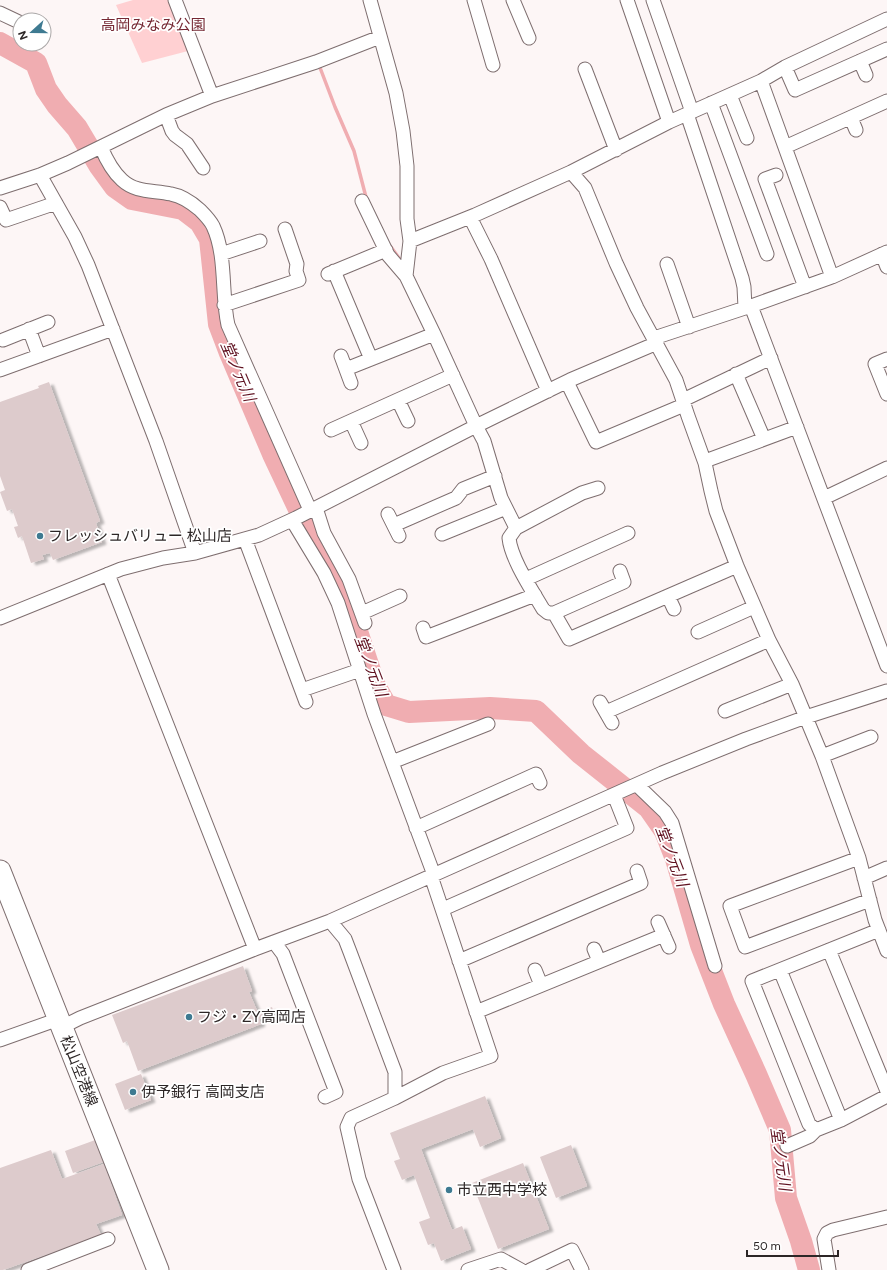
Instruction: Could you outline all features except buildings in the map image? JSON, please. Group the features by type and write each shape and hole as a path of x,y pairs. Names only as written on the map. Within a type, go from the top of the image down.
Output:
{"main road":[{"name":"松山空港線","path":"0,871 158,1270"}],"street":[{"path":"175,0 212,96"},
{"path":"370,0 396,93 403,131 407,166 407,219 410,241 406,276"},
{"path":"474,0 493,64"},
{"path":"513,0 528,38"},
{"path":"627,0 669,122"},
{"path":"653,0 742,278 748,307 771,358 887,666"},
{"path":"0,13 12,19"},
{"path":"410,241 470,217 572,172 669,122 761,81 785,67 887,19"},
{"path":"0,188 40,175 166,115 212,96 316,62 380,37"},
{"path":"785,67 795,90 887,49"},
{"path":"860,61 866,75"},
{"path":"585,69 616,150"},
{"path":"761,81 832,277"},
{"path":"730,95 747,138"},
{"path":"785,147 887,101"},
{"path":"711,103 767,254"},
{"path":"166,115 175,135 187,144 203,168"},
{"path":"851,118 856,130"},
{"path":"95,150 107,160 114,172 132,187 141,190 171,194 183,198 206,215 213,225 218,238 225,312 234,340 338,603 416,828 491,1056 443,1073 395,1098 351,1118 347,1127 359,1179 394,1270"},
{"path":"572,172 585,188 631,295 676,380 705,461 716,511 754,606 769,640 792,684 822,756 859,858 875,920 887,951"},
{"path":"40,175 75,237 88,265 156,441 195,553"},
{"path":"776,175 765,180 805,287"},
{"path":"362,201 388,255 406,276 476,426 484,440 501,498 516,528"},
{"path":"0,207 6,220 56,203"},
{"path":"470,217 491,260 548,391"},
{"path":"224,305 298,280 296,271 297,264 285,229"},
{"path":"220,254 260,241"},
{"path":"371,359 331,272 386,250"},
{"path":"0,618 108,574 163,558 195,553 259,535 304,514 476,426 656,341 689,327 832,277 884,253 887,267"},
{"path":"667,264 689,327"},
{"path":"3,340 48,322"},
{"path":"29,329 39,356"},
{"path":"0,370 113,329"},
{"path":"346,369 434,334"},
{"path":"341,356 351,383"},
{"path":"567,382 596,442 683,403 736,374 771,358"},
{"path":"887,359 875,364 887,394"},
{"path":"736,374 764,439"},
{"path":"332,430 453,375"},
{"path":"398,400 408,421"},
{"path":"351,421 361,443"},
{"path":"705,461 797,427"},
{"path":"824,498 887,468"},
{"path":"394,525 456,498 463,489 495,476"},
{"path":"598,488 582,493 516,528 509,538 509,544 526,580 543,609 548,613 554,613 624,582 620,571"},
{"path":"442,534 506,508"},
{"path":"304,514 324,533 343,555 349,579 364,618 400,596"},
{"path":"526,580 628,533"},
{"path":"245,539 304,696 360,670"},
{"path":"554,613 569,639 737,566"},
{"path":"108,574 255,949"},
{"path":"423,628 426,637 535,595"},
{"path":"668,596 674,609"},
{"path":"698,632 754,606"},
{"path":"606,712 658,695 705,662 769,640"},
{"path":"725,711 792,684"},
{"path":"0,1040 80,1018 330,921 662,773 746,739 806,717 887,691"},
{"path":"392,762 488,724"},
{"path":"822,756 870,737"},
{"path":"416,828 536,774 540,783"},
{"path":"637,785 665,812 672,823 715,966"},
{"path":"442,908 627,828 614,795"},
{"path":"859,858 730,906 744,947 870,900"},
{"path":"864,878 887,868"},
{"path":"459,960 512,931 642,883 637,871"},
{"path":"330,921 345,939 395,1072 395,1098"},
{"path":"476,1012 599,961 666,941 658,922"},
{"path":"816,1130 809,1124 752,982 879,930"},
{"path":"274,942 282,954 336,1092 325,1097"},
{"path":"594,949 599,961"},
{"path":"829,950 887,1091"},
{"path":"535,970 541,985"},
{"path":"780,970 841,1120"},
{"path":"787,1146 810,1136 816,1130 841,1120 887,1096"},
{"path":"829,1270 824,1240 827,1233 833,1230 887,1217"},
{"path":"28,1270 108,1239"},
{"path":"530,1270 572,1250 582,1270"},
{"path":"468,1270 501,1259 521,1270"}],"green space":[{"name":"高岡みなみ公園","path":"133,0 171,0 188,51 142,63 116,5"}],"waterway":[{"name":"堂ノ元川","path":"0,43 36,63 46,89 57,105 77,128 99,165 115,187 132,199 183,209 200,222 210,239 219,324 273,454 306,524 346,598 375,686 386,705 409,712 490,708 536,711 581,754 649,808 665,831 676,859 701,945 724,1004 780,1130 786,1198 801,1241 809,1270"},
{"path":"319,65 354,151 367,201"},
{"path":"391,247 399,258"}],"place":[{"name":"フレッシュバリュー 松山店","path":"40,536"},
{"name":"フジ・ZY高岡店","path":"189,1017"},
{"name":"伊予銀行 高岡支店","path":"133,1092"},
{"name":"市立西中学校","path":"449,1190"}]}
